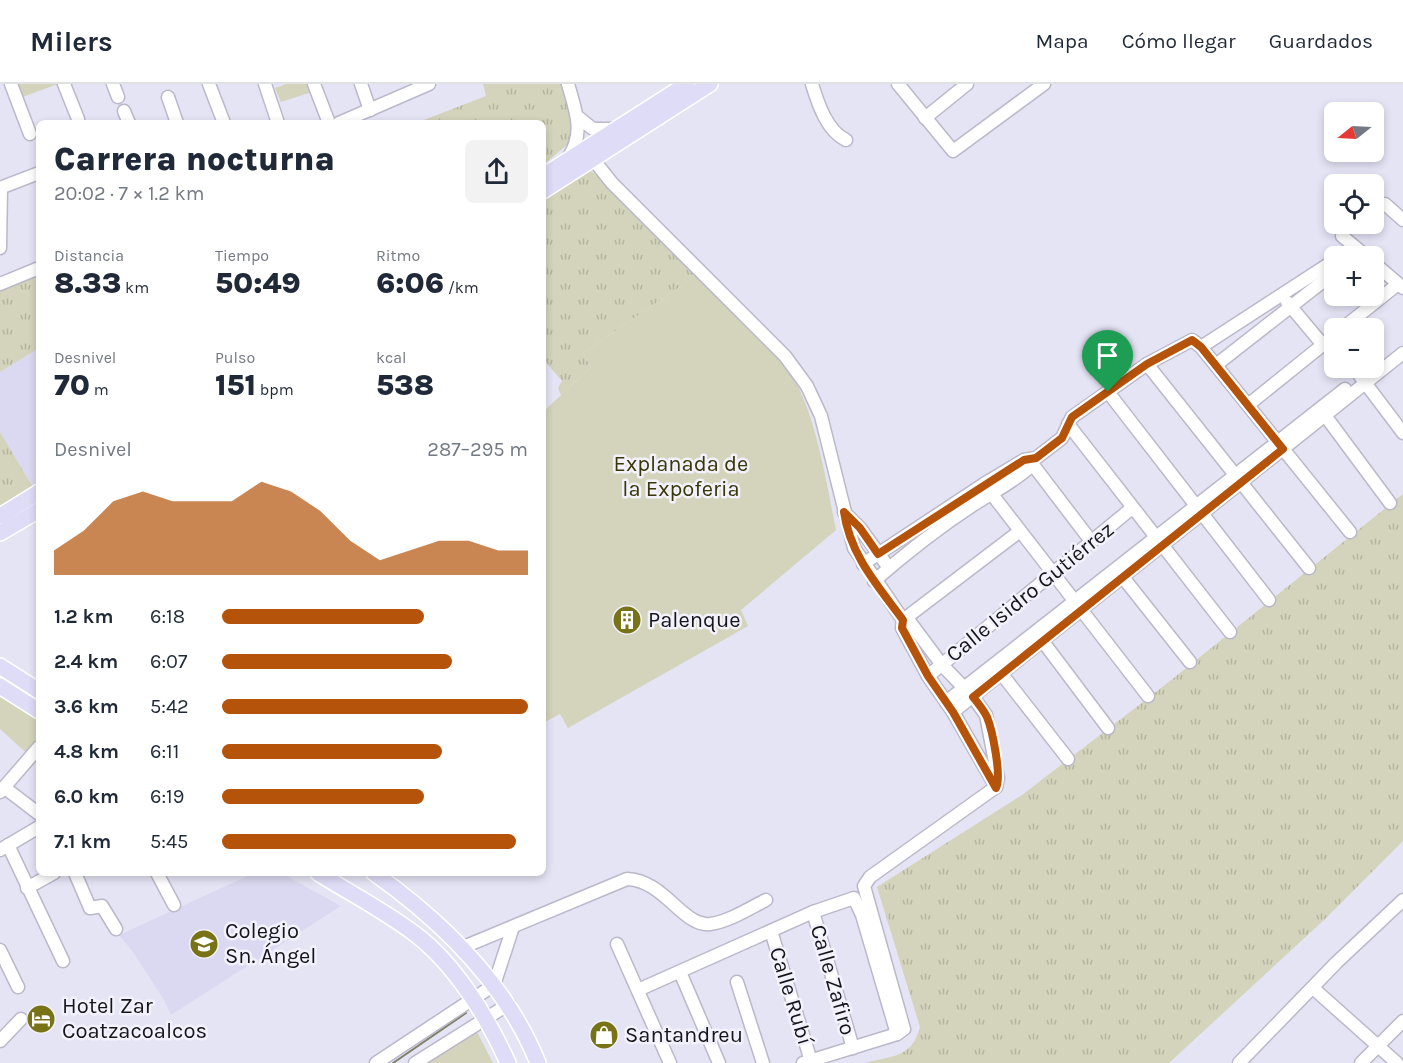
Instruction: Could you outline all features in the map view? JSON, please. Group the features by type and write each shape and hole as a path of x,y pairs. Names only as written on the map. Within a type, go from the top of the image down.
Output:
{"main road":[{"path":"546,174 687,84"},
{"path":"546,189 710,84"},
{"path":"0,516 36,494"},
{"path":"0,533 36,512"},
{"path":"0,666 36,689"},
{"path":"0,686 32,701"},
{"path":"323,876 415,934 435,952 487,1018 508,1063"},
{"path":"378,876 424,911 494,985 508,1004 538,1063"}],"street":[{"path":"11,84 30,134"},
{"path":"64,84 78,119"},
{"path":"113,84 118,98"},
{"path":"209,84 223,120"},
{"path":"264,84 277,120"},
{"path":"314,84 328,120"},
{"path":"361,84 370,110"},
{"path":"346,120 414,87 429,84"},
{"path":"567,159 579,140 578,117 568,84"},
{"path":"812,84 823,114 837,136 846,140"},
{"path":"898,84 953,151 1044,84"},
{"path":"925,118 960,86"},
{"path":"168,97 176,120"},
{"path":"124,111 128,120"},
{"path":"578,117 593,129 614,129"},
{"path":"592,158 612,183 793,365 807,386 821,416 850,539 863,564 903,620 910,622 942,665 969,692 986,715 990,726 998,778 996,788 870,877 864,890 901,1031"},
{"path":"0,248 1,188 36,174"},
{"path":"1385,204 1402,218"},
{"path":"1342,236 1352,246"},
{"path":"1030,461 1062,438 1072,417 1147,364 1197,344 1324,267"},
{"path":"0,284 36,269"},
{"path":"1357,318 1401,286 1384,272"},
{"path":"1216,365 1324,280"},
{"path":"1248,405 1323,345 1281,295"},
{"path":"1197,344 1350,532"},
{"path":"1384,359 1402,347"},
{"path":"950,707 1402,347"},
{"path":"1147,364 1309,568"},
{"path":"1363,380 1403,433"},
{"path":"1108,392 1269,600"},
{"path":"1322,412 1390,503"},
{"path":"1068,424 1230,632"},
{"path":"863,564 1024,460 1030,461 1091,541"},
{"path":"874,581 971,506 992,495 1030,467 1030,461"},
{"path":"984,484 1148,696"},
{"name":"Calle Isidro Gutiérrez","path":"928,676 1132,508"},
{"path":"844,512 860,528 889,568"},
{"path":"996,788 950,707 928,676 902,628 903,620 1020,531"},
{"path":"1120,572 1190,662"},
{"path":"1039,637 1108,728"},
{"path":"998,669 1068,759"},
{"path":"36,751 3,790 36,812"},
{"path":"36,829 4,848 27,888 63,961"},
{"path":"27,888 49,876"},
{"path":"76,876 90,908 102,906 116,929"},
{"path":"159,876 174,905"},
{"path":"461,948 627,879 638,879 649,884 691,919 701,923 714,923 766,900"},
{"path":"638,990 851,897 856,900 862,915 901,1031"},
{"path":"1239,1063 1403,900"},
{"name":"Calle Zafiro","path":"813,912 853,1048"},
{"path":"376,1063 472,997 494,985 513,927"},
{"name":"Calle Rubí","path":"771,931 807,1062"},
{"path":"616,944 670,1063"},
{"path":"0,950 18,987"},
{"path":"680,972 719,1063"},
{"path":"737,982 763,1063"},
{"path":"1313,987 1397,1063"},
{"path":"415,1063 508,1004"},
{"path":"0,1041 21,1019"},
{"path":"1361,1063 1403,1021"},
{"path":"807,1062 901,1031"}],"shaded area":[{"path":"36,350 36,488 34,489 0,432 0,372"},
{"name":"Colegio Sn. Ángel","path":"247,876 286,876 341,906 171,1015 133,952 119,935"}],"green space":[{"path":"11,84 58,84 17,99"},
{"path":"286,84 309,84 312,92 281,102 275,88"},
{"path":"483,84 564,84 574,139 546,162 546,120 424,120 486,96"},
{"path":"588,169 603,180 696,276 583,353 591,367 561,395 558,388 562,381 546,362 546,196"},
{"path":"36,275 36,350 0,372 0,290"},
{"name":"Explanada de la Expoferia","path":"696,276 768,348 789,372 798,387 819,448 836,530 741,610 748,626 568,728 560,714 546,721 546,409 591,367 583,353"},
{"path":"0,432 34,489 0,510"},
{"path":"1403,494 1403,841 1325,919 1169,1063 864,1063 900,1054 912,1045 920,1027 877,887 1022,795 1165,685"},
{"path":"0,697 36,719 36,757 32,758 0,729"},
{"path":"476,1030 493,1063 427,1063"}],"waterway":[{"path":"393,1063 466,1013"}],"place":[{"name":"Palenque","path":"627,620"},
{"name":"Colegio Sn. Ángel","path":"204,944"},
{"name":"Hotel Zar Coatzacoalcos","path":"41,1019"},
{"name":"Santandreu","path":"604,1035"}],"route":[{"path":"1192,340 1201,347 1283,449 973,697 986,715 990,726 998,778 996,788 953,712 928,676 902,628 903,620 854,548 844,512 860,528 878,554 984,484 1024,460 1030,461 1036,458 1062,438 1072,417 1108,392 1147,364 1192,340"}]}
